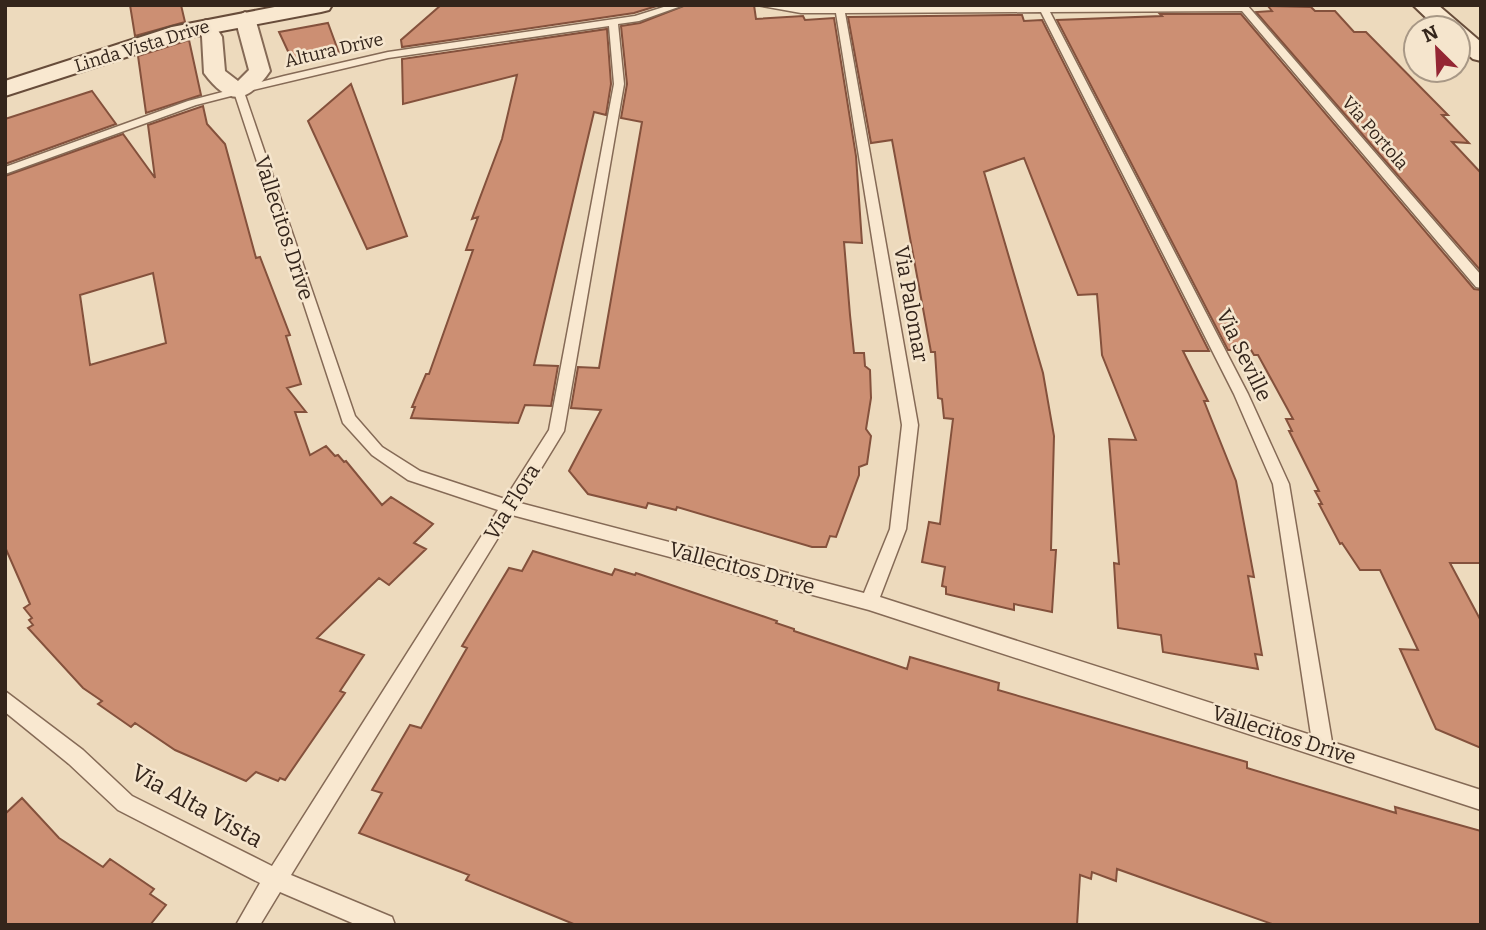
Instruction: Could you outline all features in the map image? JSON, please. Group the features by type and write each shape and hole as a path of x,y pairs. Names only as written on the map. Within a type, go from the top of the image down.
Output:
{"street":[{"name":"Linda Vista Drive","path":"5,89 205,26 321,5"},
{"path":"239,92 260,71 245,18"},
{"name":"Vallecitos Drive","path":"205,26 212,37 215,73 239,92"}],"lane":[{"name":"Altura Drive","path":"5,171 192,103 388,55 613,23 636,19 680,5"},
{"path":"761,5 840,10 1243,7"},
{"name":"Via Portola","path":"1243,7 1481,284"},
{"name":"Via Seville","path":"1044,9 1241,394 1281,484 1323,747"},
{"name":"Via Palomar","path":"840,10 910,425 898,529 869,602"},
{"name":"Via Flora","path":"247,925 556,431 619,84 613,23"},
{"name":"Vallecitos Drive","path":"239,92 348,419 377,452 414,476 509,507 869,602 1481,800"},
{"name":"Via Alta Vista","path":"5,700 76,757 125,803 275,879 384,925"}],"building":[{"path":"130,5 181,5 185,22 135,36"},
{"path":"441,5 660,5 634,13 402,47 401,40"},
{"path":"686,5 754,5 756,19 803,16 805,20 834,18 856,156 862,243 844,242 850,315 854,353 864,353 865,366 870,370 871,398 866,429 871,436 867,464 859,467 859,475 836,537 830,536 826,547 812,547 677,507 676,510 648,503 646,508 588,494 569,471 601,410 571,408 578,367 599,368 642,122 621,118 627,84 621,26 640,23"},
{"path":"1268,6 1311,7 1315,11 1335,11 1354,32 1366,32 1402,68 1402,84 1417,84 1448,115 1442,115 1469,143 1452,142 1481,173 1481,271 1256,12 1272,11"},
{"path":"1160,14 1241,14 1474,289 1481,290 1481,563 1450,563 1481,621 1481,748 1436,729 1400,649 1418,650 1380,570 1360,570 1342,543 1340,544 1319,504 1322,504 1315,491 1319,491 1289,431 1292,431 1286,419 1293,419 1258,355 1254,355 1251,350 1228,350 1057,20 1162,16"},
{"path":"1022,15 1024,21 1042,20 1209,351 1183,351 1208,401 1204,401 1236,481 1254,577 1248,576 1262,655 1255,654 1258,669 1163,652 1161,635 1118,628 1114,563 1119,564 1109,439 1136,440 1102,355 1097,294 1078,295 1024,158 984,172 1043,373 1054,436 1051,550 1056,550 1052,612 1014,604 1014,610 946,594 946,587 942,586 945,567 922,562 929,522 940,524 953,419 944,418 942,399 938,398 935,352 931,352 892,140 871,143 848,17"},
{"path":"328,23 339,53 293,62 279,32"},
{"path":"607,29 611,84 606,115 594,112 534,365 558,366 551,406 525,405 518,423 411,418 415,407 412,407 426,374 429,374 473,250 466,250 478,217 472,219 502,139 517,75 403,104 402,59"},
{"path":"189,40 201,95 146,113 138,56"},
{"path":"351,84 407,236 367,249 308,121"},
{"path":"92,91 116,124 5,164 5,119"},
{"path":"203,106 207,124 225,144 256,258 260,257 290,335 286,336 301,384 287,388 306,412 295,412 310,455 326,446 335,456 338,455 346,461 382,505 391,497 433,524 414,543 426,549 389,585 379,578 317,638 364,655 340,691 345,693 285,780 280,778 278,781 256,772 246,781 175,750 135,723 131,727 98,704 102,701 83,688 28,628 33,625 29,620 32,618 24,608 30,604 5,547 5,176 123,134 155,178 148,125","holes":["153,273 166,343 90,365 80,295"]},
{"path":"533,551 612,575 615,569 635,575 636,573 907,669 910,657 999,683 998,690 1247,762 1247,768 1396,813 1395,807 1481,831 1481,925 1275,925 1117,869 1116,881 1092,872 1091,879 1080,875 1077,925 576,925 466,880 469,875 359,833 382,793 372,790 410,725 421,728 467,648 462,646 509,568 522,571"},
{"path":"22,798 59,838 103,867 110,859 154,889 150,894 166,905 150,925 5,925 5,814"}]}
